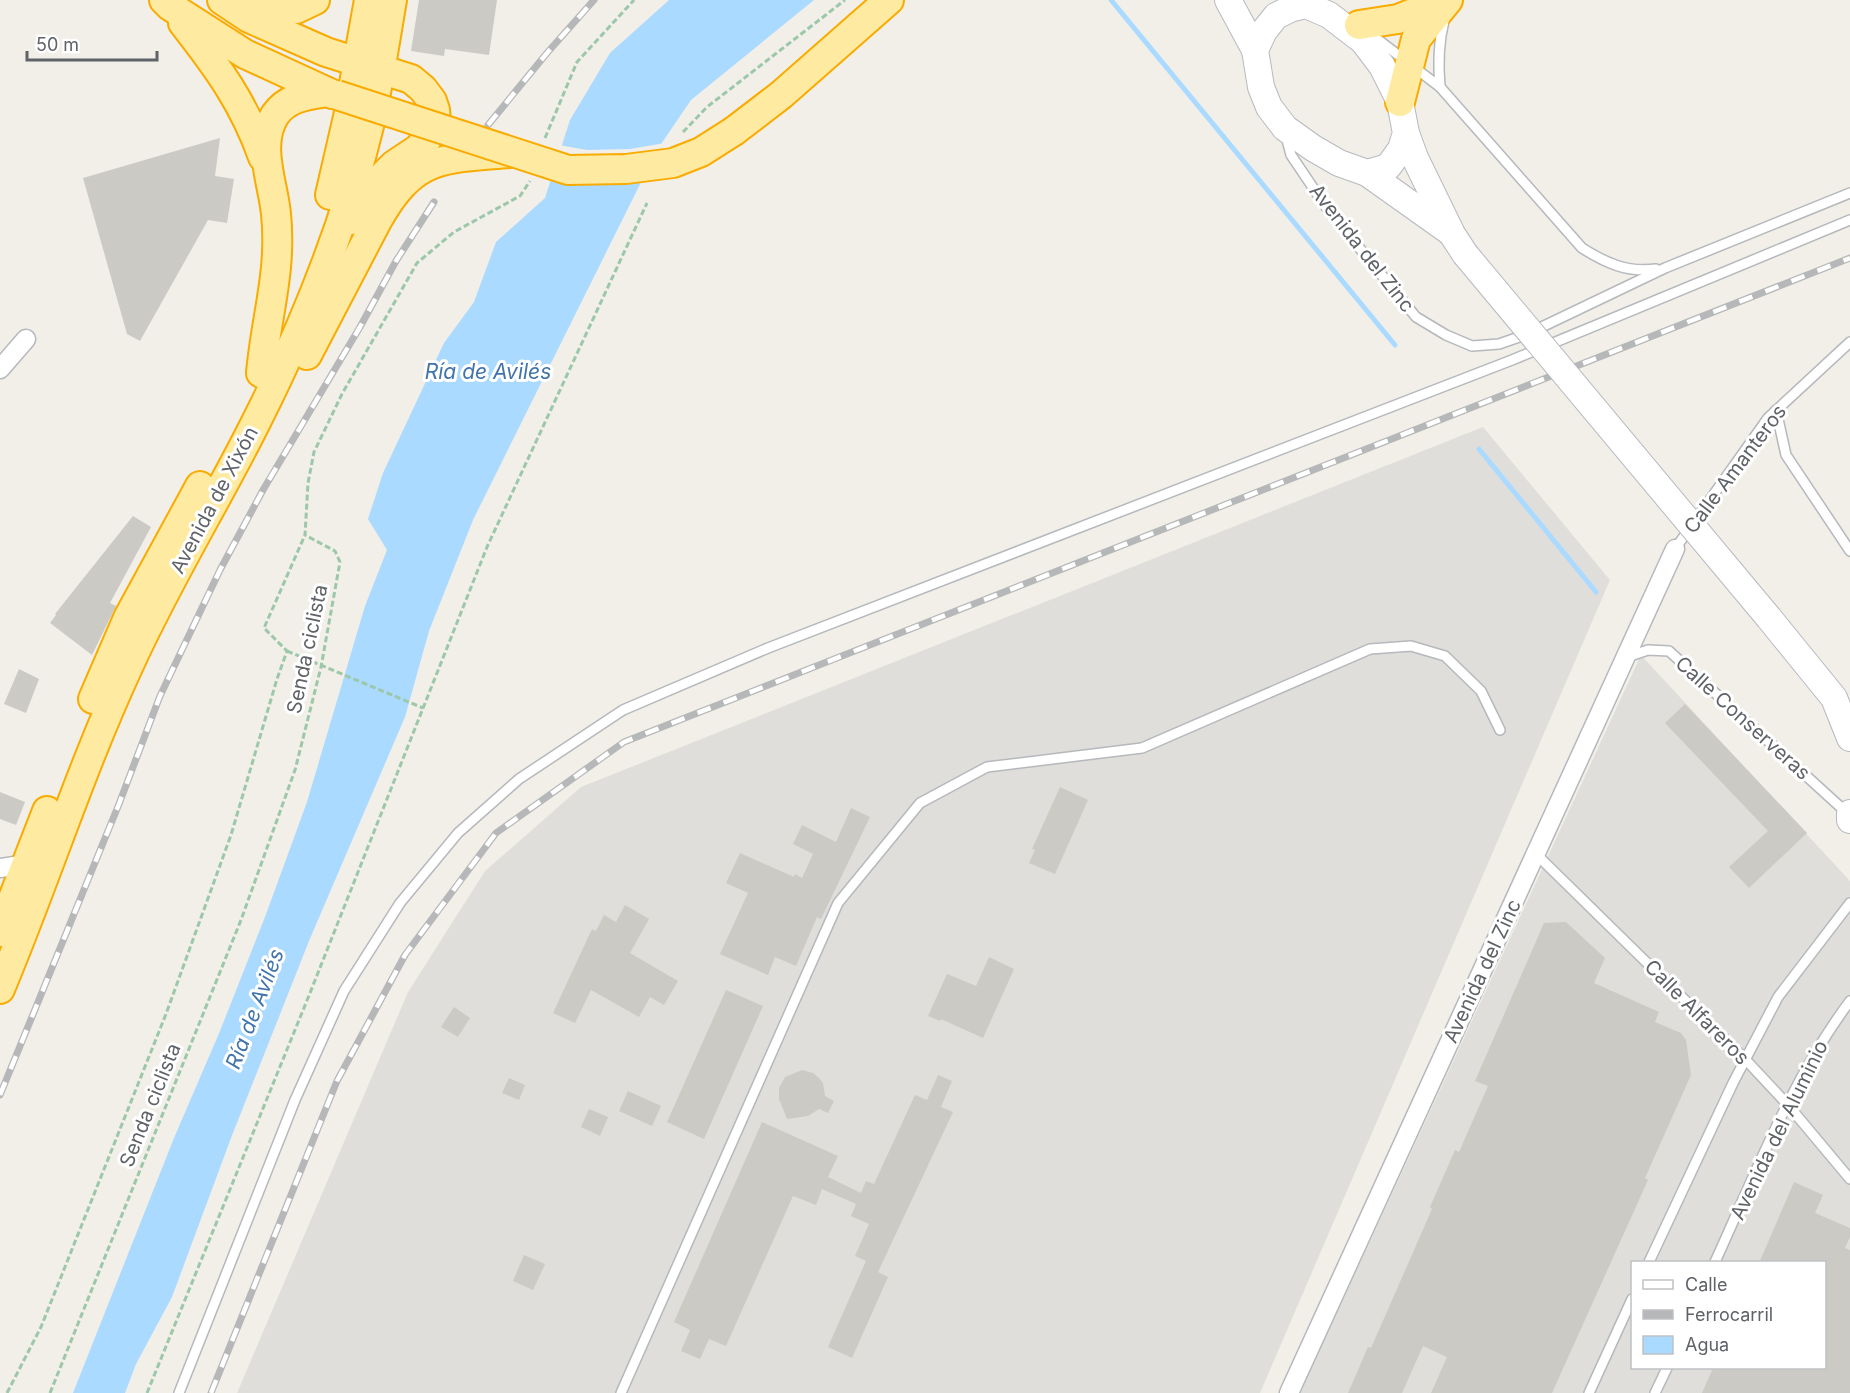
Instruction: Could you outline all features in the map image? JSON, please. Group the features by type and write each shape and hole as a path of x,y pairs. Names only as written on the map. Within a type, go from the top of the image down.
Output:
{"highway":[{"path":"222,0 249,18 326,52 411,79 423,90 435,110 436,121 427,139 418,149 394,165 376,183 327,260"},
{"path":"230,0 255,7 296,9 315,0"},
{"name":"Avenida de Xixón","path":"0,989 91,751 129,664 176,569 255,423 308,311 363,149 369,66 369,0"},
{"name":"Avenida de Xixón","path":"0,932 13,866 128,618 261,373 294,295 331,192 348,117 392,0"},
{"path":"167,3 245,54 332,94 568,170 626,169 674,163 701,152 734,131 781,95 889,0"},
{"path":"1359,25 1398,19 1448,0"},
{"path":"1400,102 1416,39 1448,0"},
{"path":"167,3 224,76 252,126 269,174"},
{"path":"261,373 278,269 276,212 266,153 267,140 274,117 283,104 294,98 332,94"},
{"path":"255,423 284,393 310,350 388,201 402,185 425,166 443,160 510,153"}],"main road":[{"path":"1228,0 1256,50 1261,87 1269,107 1285,128 1312,148 1339,163 1367,173 1459,244"},
{"path":"1256,50 1264,31 1276,16 1290,9 1311,7 1363,41 1382,66 1400,102 1406,132 1415,158 1459,244 1769,618 1842,702 1850,738"},
{"path":"1367,173 1388,167 1401,149 1406,132"},
{"path":"1850,814 1850,820"}],"street":[{"path":"0,369 26,339"},
{"name":"Avenida del Zinc","path":"1289,1393 1675,549"}],"lane":[{"path":"1440,87 1439,37 1448,0"},
{"name":"Avenida del Zinc","path":"1311,7 1359,25 1440,87 1582,248 1604,262 1622,268 1646,270 1665,268"},
{"name":"Avenida del Zinc","path":"1285,128 1291,155 1326,207 1416,317 1472,346 1499,344 1525,335 1665,268 1850,193"},
{"path":"179,1393 295,1100 344,991 400,903 458,833 519,779 623,711 768,648 1512,360 1850,220"},
{"name":"Calle Amanteros","path":"1675,549 1776,410 1850,342"},
{"path":"1776,410 1786,454 1850,551"},
{"path":"621,1393 838,903 920,803 987,767 1142,748 1370,650 1412,646 1445,656 1480,691 1500,730"},
{"name":"Calle Conserveras","path":"1625,657 1648,650 1669,651 1850,814"},
{"name":"Calle Alfareros","path":"1536,854 1745,1059 1788,1105 1850,1179"},
{"path":"1650,1261 1745,1059 1778,996 1850,903"},
{"name":"Avenida del Aluminio","path":"1716,1261 1788,1105 1829,1029 1850,1001"},
{"path":"1588,1393 1631,1301"},
{"path":"1655,1393 1667,1369"}],"path":[{"path":"545,138 577,62 634,0"},
{"path":"683,132 707,107 845,0"},
{"path":"423,708 287,651 264,628 305,535 308,483 314,452 342,394 417,263 454,232 520,196 530,182 534,171"},
{"path":"147,1393 487,547 647,203"},
{"name":"Senda ciclista","path":"50,1393 241,920 295,770 321,667 340,562 334,551 305,535"},
{"path":"7,1393 41,1327 166,1014 231,835 276,679 287,651"}],"shaded area":[{"path":"1483,427 1610,580 1260,1393 237,1393 408,992 485,871 581,787"},
{"path":"1641,655 1850,881 1850,1393 1300,1393"}],"water":[{"name":"Ría de Avilés","path":"669,0 814,0 691,100 657,150 473,520 429,631 405,717 309,941 231,1138 172,1297 136,1364 125,1393 73,1393 174,1138 220,1031 307,802 365,606 387,550 368,519 383,473 444,343 474,302 496,242 545,198 570,120 610,53"}],"pier":[{"path":"665,143 659,152 548,178 559,145 587,150 630,149"}],"building":[{"path":"419,0 497,0 489,55 445,49 444,56 411,51"},
{"path":"220,138 215,176 234,179 227,223 208,220 140,341 127,334 83,178"},
{"path":"133,516 151,527 110,603 116,606 92,655 50,623"},
{"path":"19,669 39,679 26,713 4,704"},
{"path":"1685,704 1807,833 1749,888 1729,867 1768,831 1665,723"},
{"path":"1060,787 1088,800 1055,874 1029,863 1035,850 1032,849"},
{"path":"0,792 25,802 16,825 0,819"},
{"path":"851,808 870,817 821,919 817,917 796,966 775,957 768,975 720,954 748,893 726,883 740,853 794,877 795,874 802,878 813,854 793,844 802,825 836,842"},
{"path":"625,905 649,919 630,953 678,981 664,1005 650,997 639,1017 591,990 575,1023 553,1013 592,929 596,931 604,915 616,922"},
{"path":"1566,922 1605,958 1594,983 1659,1012 1655,1022 1681,1033 1686,1040 1691,1075 1645,1178 1648,1180 1552,1393 1431,1393 1447,1357 1423,1346 1402,1393 1348,1393 1368,1347 1371,1348 1432,1209 1430,1207 1455,1150 1459,1152 1488,1086 1475,1081 1544,923"},
{"path":"989,957 1014,969 983,1038 941,1019 940,1021 928,1016 947,974 976,986"},
{"path":"726,990 763,1006 704,1139 667,1122"},
{"path":"454,1007 470,1018 458,1037 441,1027"},
{"path":"802,1070 813,1073 819,1078 823,1083 825,1096 834,1101 828,1113 819,1109 808,1116 787,1119 779,1099 779,1088 785,1077"},
{"path":"938,1075 952,1081 941,1107 953,1112 878,1272 888,1277 852,1358 828,1347 866,1261 855,1256 869,1224 851,1216 856,1204 822,1189 816,1205 793,1196 726,1346 709,1339 700,1359 681,1351 690,1330 674,1322 762,1122 838,1156 828,1177 861,1193 866,1181 874,1184 915,1095 927,1100"},
{"path":"509,1078 525,1085 519,1100 502,1093"},
{"path":"628,1091 661,1106 652,1126 619,1111"},
{"path":"589,1109 608,1117 600,1136 581,1127"},
{"path":"1794,1182 1823,1195 1815,1213 1850,1228 1850,1237 1845,1248 1850,1250 1850,1393 1702,1393 1713,1369 1826,1369 1826,1261 1760,1261"},
{"path":"524,1255 545,1264 533,1290 513,1281"}],"waterway":[{"path":"1111,0 1395,345"},
{"path":"1479,449 1596,592"}],"railway":[{"path":"488,125 594,0"},
{"path":"0,1095 119,804 160,696 220,570 263,490 360,327 396,261 434,202"},
{"path":"211,1393 337,1081 405,955 496,833 624,742 1850,258"}]}
